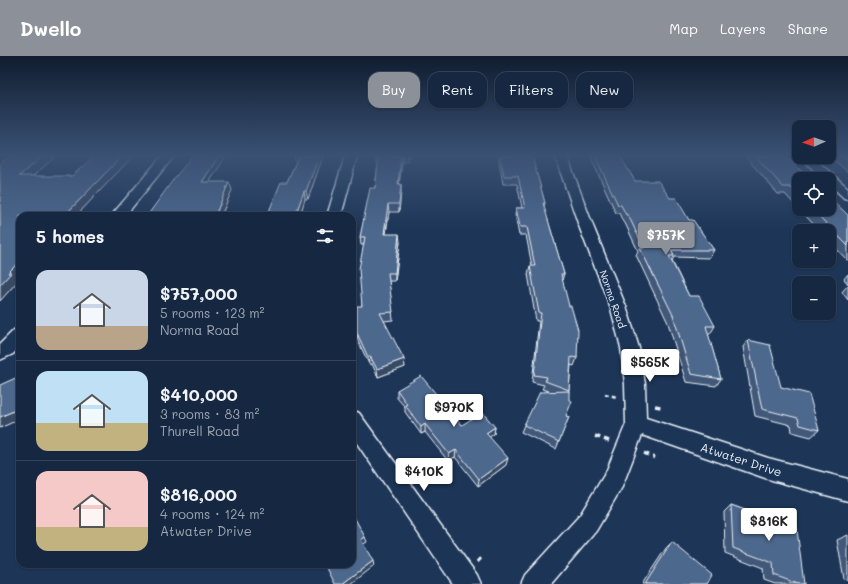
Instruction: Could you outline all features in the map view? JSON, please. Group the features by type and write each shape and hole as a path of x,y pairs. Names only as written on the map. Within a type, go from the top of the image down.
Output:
{"street":[{"path":"121,212 147,181"},
{"path":"335,212 344,181"},
{"name":"Norma Road","path":"534,584 588,523 614,479 636,424 635,384 630,348 619,309 570,181"},
{"path":"831,181 848,196"},
{"path":"0,353 8,349 16,340"},
{"name":"Atwater Drive","path":"636,424 744,462 805,480 848,490"},
{"path":"356,425 468,584"}],"path":[{"path":"605,394 618,397"},
{"path":"595,436 609,441"},
{"path":"640,452 655,458"}],"building":[{"path":"0,181 98,181 68,212 16,212 16,265 8,273 11,273 0,285"},
{"path":"173,181 229,182 217,212 150,212"},
{"path":"288,181 310,181 306,191 304,191 296,212 269,212 281,182 287,182"},
{"path":"376,181 398,181 398,184 401,184 399,204 388,204 384,234 399,234 395,273 388,273 393,312 380,313 404,359 377,369 370,356 368,357 357,333 357,306 362,306 359,269 365,237 360,237 370,188 375,188"},
{"path":"519,181 539,181 545,203 543,203 564,274 561,274 569,306 571,306 578,330 577,358 571,357 569,390 545,381 547,377 534,375 541,313 539,313 530,266 535,266 527,227 520,227 516,208 525,208"},
{"path":"607,181 658,181 670,198 676,198 689,220 693,220 714,250 671,250 674,256 669,256 689,296 699,296 715,326 706,326 721,379 691,374 673,315 640,248 644,248 628,215 626,215 621,205 618,205"},
{"path":"777,181 792,181 792,189 790,187 783,187"},
{"path":"836,204 848,215 848,246 836,234 836,224 827,224 819,216 836,216"},
{"path":"748,340 770,345 781,387 809,394 819,430 800,425 798,418 762,409"},
{"path":"421,376 462,425 482,412 495,427 486,433 508,458 479,479 456,450 449,454 425,424 421,427 405,405 407,404 397,390"},
{"path":"16,378 16,410 0,417 0,385"},
{"path":"569,391 569,400 572,401 566,416 569,417 559,442 524,425 540,392"},
{"path":"731,505 776,521 775,515 796,522 804,584 798,584 774,575 773,563 733,548"},
{"path":"356,520 365,537 361,540 373,561 342,584 335,584 327,568 356,568"},
{"path":"672,542 712,575 707,584 645,584"}]}
